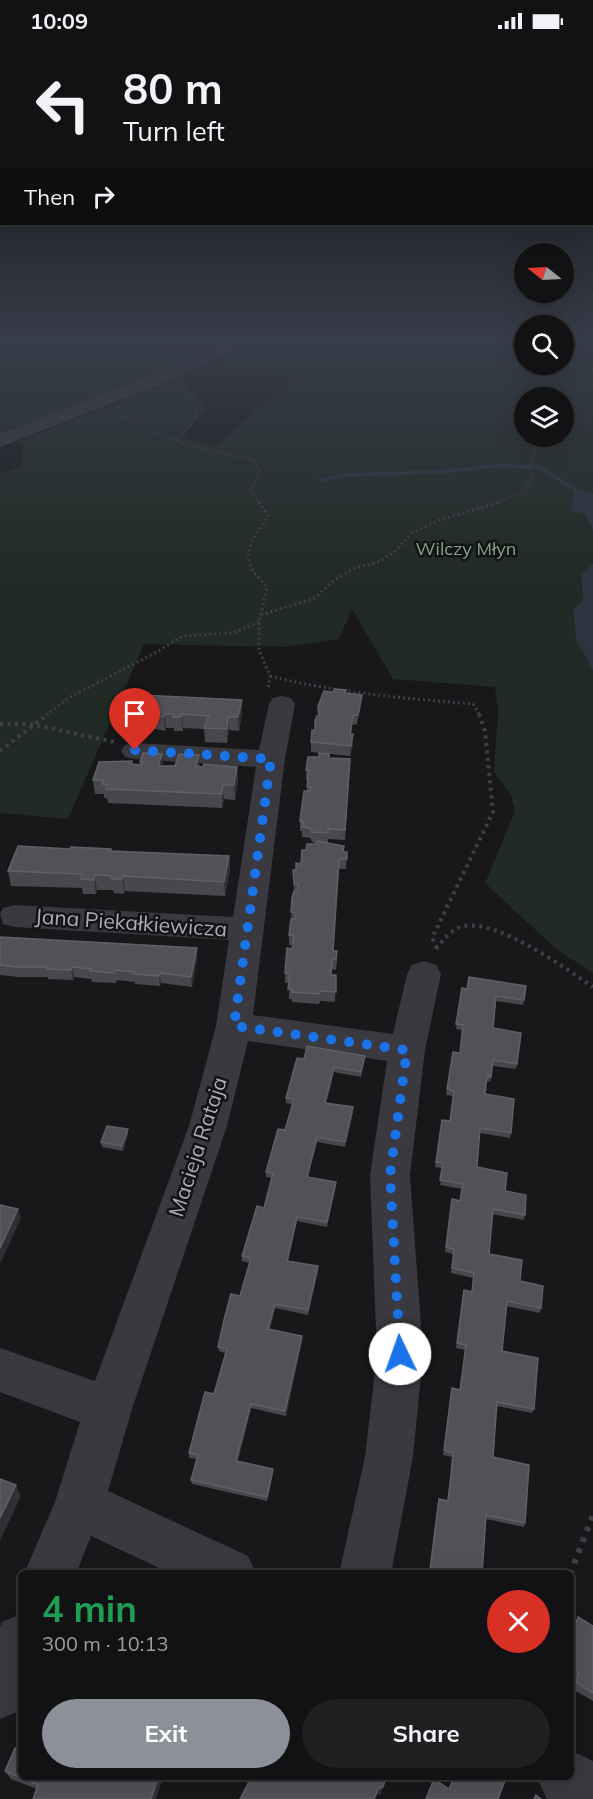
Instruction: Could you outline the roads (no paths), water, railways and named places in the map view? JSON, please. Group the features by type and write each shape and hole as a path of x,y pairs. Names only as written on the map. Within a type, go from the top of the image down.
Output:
{"street":[{"path":"0,441 50,421"},
{"name":"Macieja Rataja","path":"52,1570 79,1504 108,1409 207,1126 234,1026 271,759 276,690"},
{"path":"135,750 271,759"},
{"name":"Jana Piekałkiewicza","path":"15,916 248,930"},
{"path":"366,1570 389,1457 400,1354 390,1175 407,1050 430,961"},
{"path":"234,1026 407,1050"},
{"path":"0,1370 108,1409"},
{"path":"79,1504 221,1570"},
{"path":"569,1780 593,1794"}],"waterway":[{"path":"320,480 348,475 436,472 505,465 541,468 574,489"}],"park label":[{"name":"Wilczy Młyn","path":"466,549"}]}
